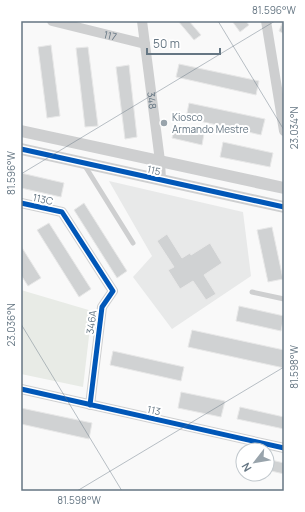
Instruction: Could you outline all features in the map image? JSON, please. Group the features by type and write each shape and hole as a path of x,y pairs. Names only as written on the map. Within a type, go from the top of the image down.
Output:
{"street":[{"name":"117","path":"52,21 145,44"},
{"name":"348","path":"142,21 160,161 161,180"},
{"path":"266,21 284,131"},
{"name":"115","path":"21,131 284,188"},
{"name":"115","path":"21,149 284,207"},
{"name":"113C","path":"21,203 62,212"},
{"name":"346A","path":"62,212 113,291 102,307 90,405"},
{"name":"113","path":"21,389 284,448"}],"lane":[{"path":"83,163 133,243"},
{"path":"252,292 284,299"}],"shaded area":[{"path":"109,181 243,212 251,276 172,329 133,277 152,256"},
{"path":"21,290 92,311 83,387 21,374"}],"building":[{"path":"178,21 189,21 201,35 194,40"},
{"path":"232,21 246,21 249,25 240,32"},
{"path":"284,21 284,34 279,31"},
{"path":"51,45 60,116 47,118 38,47"},
{"path":"88,47 98,126 85,127 76,48"},
{"path":"179,64 259,81 256,95 176,77"},
{"path":"129,65 137,137 125,139 116,67"},
{"path":"189,103 265,119 261,135 186,118"},
{"path":"175,127 204,134 202,145 172,138"},
{"path":"223,142 273,153 270,167 220,157"},
{"path":"21,173 64,183 61,197 21,188"},
{"path":"84,203 127,271 117,278 74,210"},
{"path":"49,223 91,289 79,297 37,230"},
{"path":"272,227 283,279 268,282 257,230"},
{"path":"167,234 182,258 190,253 191,255 210,243 222,263 204,275 216,294 206,300 193,281 180,289 168,270 174,267 157,241"},
{"path":"21,246 41,278 28,286 21,275"},
{"path":"239,306 284,316 281,331 236,321"},
{"path":"192,330 284,350 284,368 188,347"},
{"path":"113,351 184,367 181,381 110,365"},
{"path":"181,392 225,401 221,417 178,408"},
{"path":"240,407 284,417 284,429 237,419"},
{"path":"21,408 92,423 89,439 21,424"},
{"path":"275,461 284,463 284,474 275,472"}],"cycle path":[{"path":"21,149 284,207"},
{"path":"21,203 62,212 113,291 102,307 90,405"},
{"path":"21,389 284,448"}],"place":[{"name":"Kiosco Armando Mestre","path":"164,123"}]}
